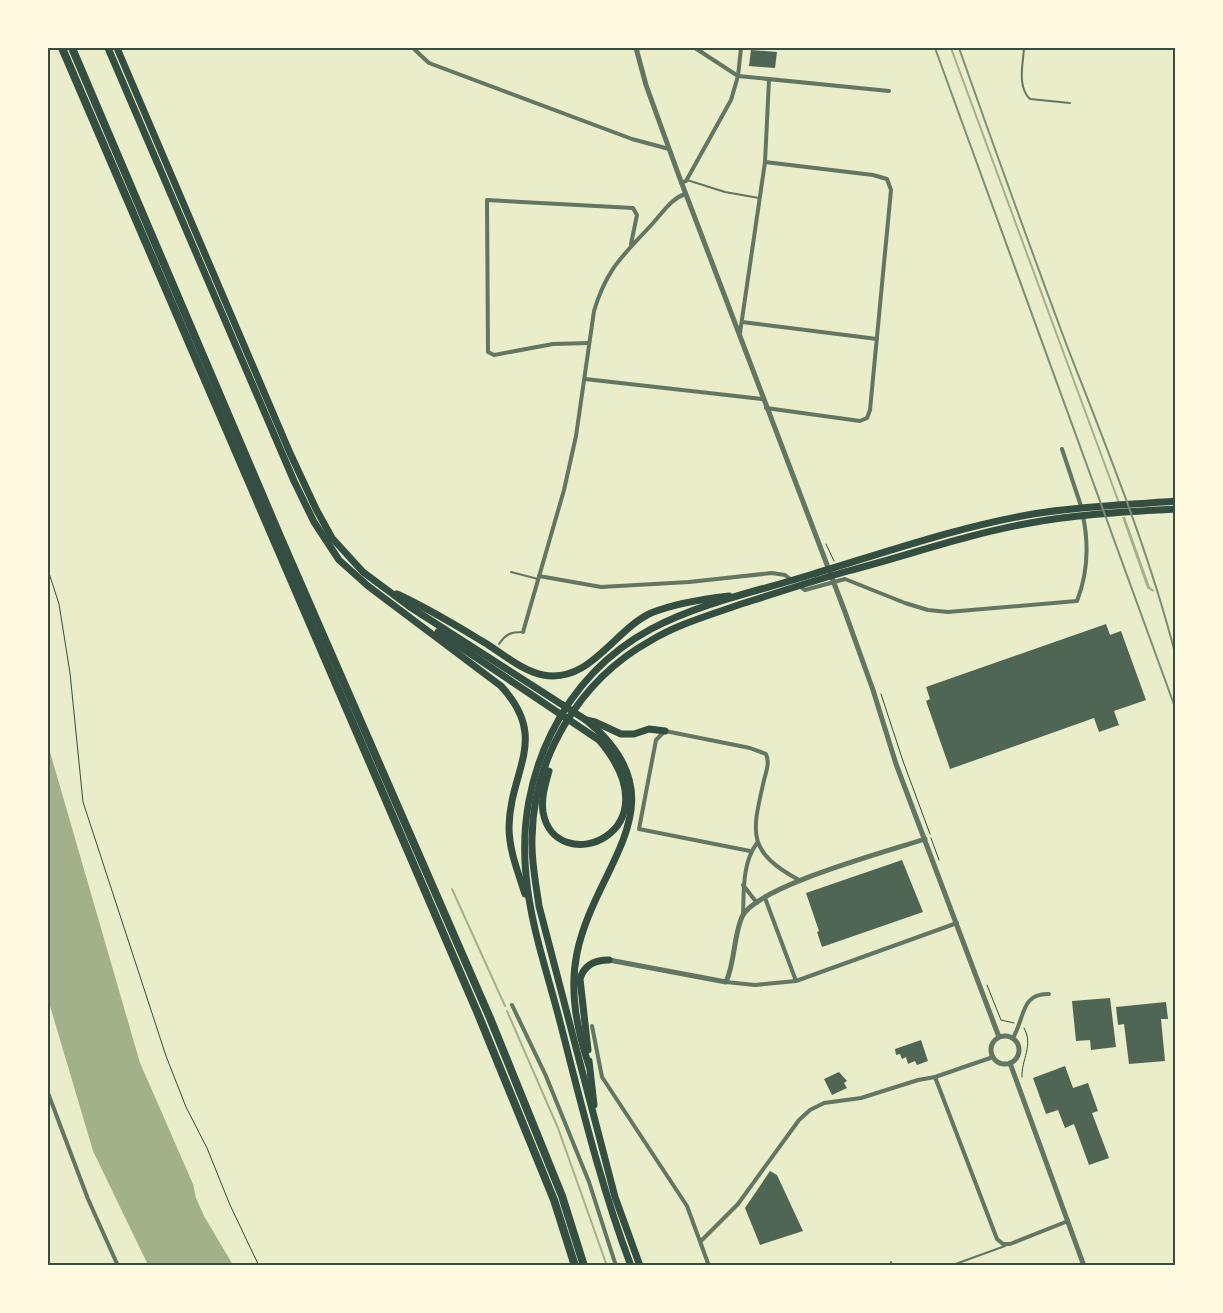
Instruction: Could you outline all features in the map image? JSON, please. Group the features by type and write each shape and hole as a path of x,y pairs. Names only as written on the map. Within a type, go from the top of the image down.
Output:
{"highway":[{"path":"62,48 478,1014 554,1200 575,1266"},
{"path":"72,48 490,1018 562,1196 584,1266"},
{"path":"104,48 116,68"},
{"path":"108,48 314,522 339,560 358,578 466,657 511,696 523,720 526,750 513,799 509,826 516,867 531,913 612,1215 631,1266"},
{"path":"117,48 316,510 332,538 348,556 383,587 441,628 586,720 606,736 620,757 630,781 632,807 628,827 582,934 577,953 573,992 583,1047 590,1066"},
{"path":"640,1266 615,1197 595,1124 539,906 534,870 532,837 538,790 557,737 576,706 599,680 624,657 651,640 688,622 770,591 1007,520 1072,509 1176,501"},
{"path":"383,587 428,608 526,668 554,676 584,668 636,622 668,607 770,591 999,529 1074,517 1176,508"},
{"path":"531,913 526,874 525,818 536,768 559,717 592,675 632,641 686,614 747,594"},
{"path":"409,616 447,638 572,720 599,740 613,756 623,784 624,811 613,832 596,843 584,844 567,841 556,833 544,814 544,791 557,737"},
{"path":"586,720 621,734 634,734 649,729 665,731"},
{"path":"595,1124 580,979 584,970 593,962 609,960"}],"street":[{"path":"415,48 429,63 632,139 669,149"},
{"path":"636,48 646,85 685,194 872,685 884,729 999,1037"},
{"path":"695,48 738,76 890,91"},
{"path":"681,183 687,180 731,100 738,76 741,48"},
{"path":"740,338 760,198 769,80"},
{"path":"764,162 873,175 887,179 891,190 870,410 867,418 860,421 766,408"},
{"path":"523,632 564,490 585,379 594,312 603,283 617,260 671,202 685,194"},
{"path":"589,343 553,344 494,355 488,352 487,200 633,208 637,215 632,244"},
{"path":"742,322 877,340"},
{"path":"585,379 762,399"},
{"path":"538,577 601,587 689,582 780,573 788,576 803,590 832,582 849,580 905,603 928,610 948,612 1077,601 1083,584 1087,541 1081,504 1062,449"},
{"path":"750,851 638,829 656,740 665,731 750,748 766,754 767,767 754,830 757,843 770,860 799,880"},
{"path":"743,915 765,898 799,880 926,839"},
{"path":"726,982 743,915 744,885 750,851 757,843"},
{"path":"744,885 758,903"},
{"path":"765,898 796,980"},
{"path":"609,960 726,982 756,985 796,980 958,923"},
{"path":"1013,1038 1029,1000 1034,996 1049,994"},
{"path":"512,1005 546,1076 589,1182 616,1266"},
{"path":"592,1026 602,1078 688,1206 709,1266"},
{"path":"999,1037 1013,1038 1018,1044 1019,1052 1016,1059 1010,1063 999,1063 993,1057 992,1045 999,1037"},
{"path":"701,1241 738,1204 799,1120 810,1110 824,1103 861,1098 918,1080 935,1077 993,1057"},
{"path":"1010,1063 1084,1266"},
{"path":"935,1077 994,1233 1003,1244 1010,1244 1068,1221"},
{"path":"48,1093 88,1199 118,1266"}],"lane":[{"path":"1024,48 1022,84 1026,95 1030,99 1070,103"},
{"path":"687,180 725,192 760,198"},
{"path":"511,572 538,577"},
{"path":"499,644 511,632 523,632"},
{"path":"950,1266 1010,1244"},
{"path":"891,1262 892,1266"}],"path":[{"path":"833,561 836,567"},
{"path":"48,570 59,604 70,673 83,802 166,1056 186,1107 207,1148 230,1205 260,1266"},
{"path":"879,688 902,761 941,863"},
{"path":"985,982 1001,1020 1016,1024"},
{"path":"1022,1080 1022,1070 1028,1049 1024,1028"}],"shaded area":[{"path":"1122,517 1125,517 1150,587 1154,590 1153,592 1147,588"},
{"path":"48,745 140,1063 193,1184 196,1198 204,1216 233,1265 148,1265 93,1151 48,999"}],"building":[{"path":"751,50 777,52 775,68 749,66"},
{"path":"1106,624 1110,635 1121,631 1146,700 1114,711 1119,725 1099,732 1094,718 950,769 926,701 930,699 926,687"},
{"path":"902,860 923,912 822,947 817,932 819,931 806,893"},
{"path":"1110,998 1116,1047 1091,1050 1090,1040 1076,1041 1072,1001"},
{"path":"1166,1002 1168,1019 1161,1019 1165,1061 1129,1064 1124,1024 1118,1025 1116,1007"},
{"path":"921,1040 928,1061 917,1065 915,1061 908,1064 906,1057 902,1059 900,1054 896,1055 895,1049"},
{"path":"1065,1066 1073,1088 1088,1083 1098,1111 1092,1113 1109,1158 1089,1165 1074,1124 1065,1128 1058,1110 1046,1114 1033,1078"},
{"path":"839,1072 847,1081 844,1083 847,1088 832,1095 824,1079"},
{"path":"770,1171 777,1175 803,1231 760,1245 745,1208"}],"waterway":[{"path":"951,48 1119,503"},
{"path":"452,889 505,1006"},
{"path":"507,1011 558,1128 607,1266"}],"railway":[{"path":"935,48 1176,710"},
{"path":"959,48 1053,309 1140,539 1176,657"}]}
